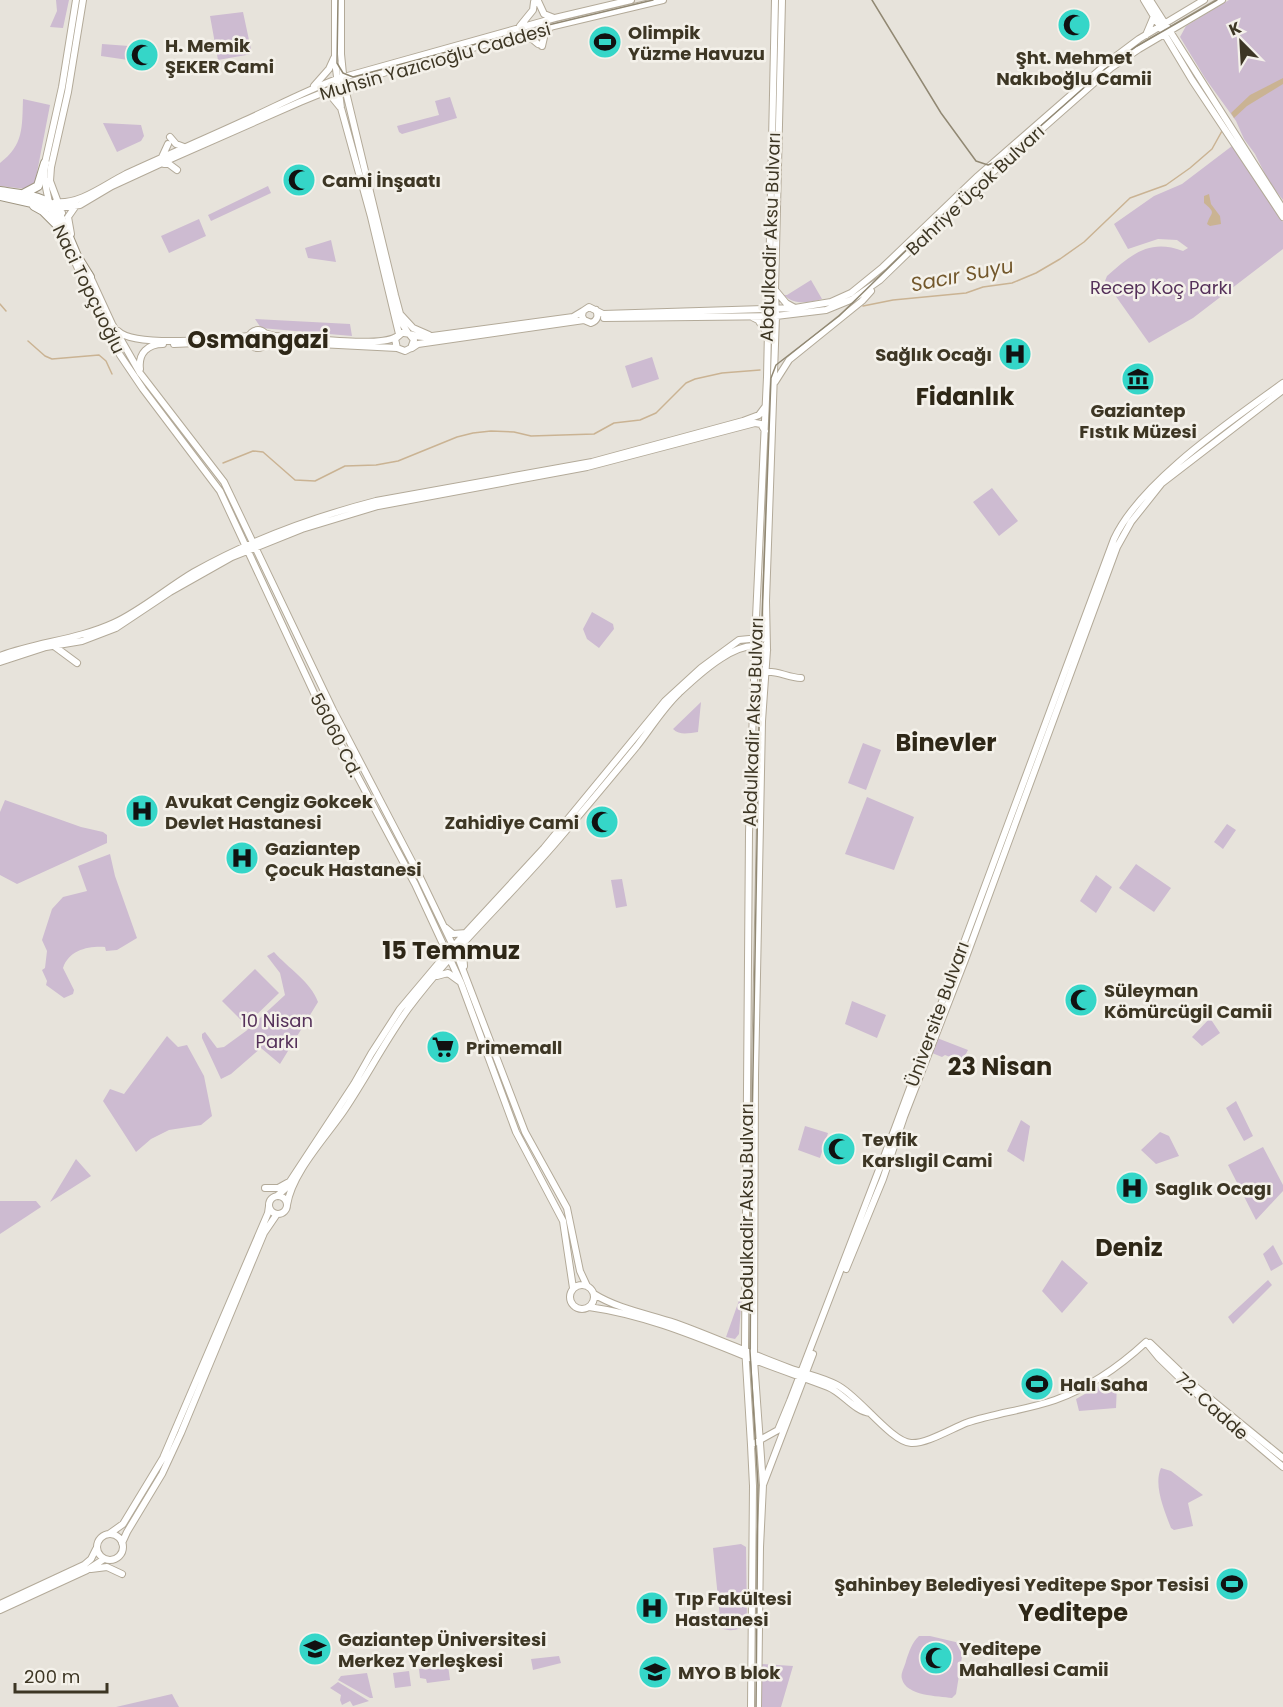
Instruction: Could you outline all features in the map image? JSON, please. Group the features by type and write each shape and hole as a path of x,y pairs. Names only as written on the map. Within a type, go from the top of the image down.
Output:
{"highway":[{"path":"21,197 38,186 45,163"},
{"path":"0,190 54,205 77,256 90,277"},
{"path":"0,196 21,197 43,211 59,227"}],"main road":[{"name":"Naci Topçuoğlu","path":"76,0 44,178 54,205 71,234 112,324 140,373 224,482 247,531 250,547"},
{"name":"Naci Topçuoğlu","path":"83,0 68,92 51,167 50,181 59,227 120,355 143,389 218,486 239,530 250,547"},
{"path":"336,0 341,108 371,217 398,335 394,342 397,348"},
{"path":"308,90 324,76 338,54 341,0"},
{"name":"Muhsin Yazıcıoğlu Caddesi","path":"54,205 80,202 308,90 359,79 555,18 631,0"},
{"name":"Muhsin Yazıcıoğlu Caddesi","path":"187,149 319,94 362,70 519,31 553,26 663,0"},
{"name":"Abdulkadir Aksu Bulvarı","path":"751,1445 745,1353 750,833 771,235 775,0"},
{"name":"Abdulkadir Aksu Bulvarı","path":"763,1485 754,1356 755,1076 762,721 767,650 782,0"},
{"path":"1144,0 1170,32 1173,43 1223,125 1229,130 1283,209"},
{"path":"1146,35 1156,15 1150,0"},
{"name":"Bahriye Üçok Bulvarı","path":"794,311 831,302 858,289 1022,136 1111,60 1146,35 1204,0"},
{"name":"Bahriye Üçok Bulvarı","path":"767,313 838,306 853,299 880,280 976,186 1111,68 1222,0"},
{"path":"536,1 543,14 555,18"},
{"path":"536,1 530,16 519,31 540,45 545,33 553,26"},
{"path":"1156,15 1166,18 1176,17"},
{"path":"1152,42 1173,43"},
{"path":"1173,43 1224,116 1229,130 1283,217"},
{"path":"338,54 351,68 362,70"},
{"path":"347,99 350,87 359,79"},
{"path":"340,82 347,99 399,312 414,343 411,348"},
{"path":"319,94 332,96 341,108"},
{"path":"169,141 187,149 178,169 169,164 158,163 165,154 169,141"},
{"path":"50,181 60,196 80,202"},
{"path":"71,234 68,217 80,202"},
{"path":"773,385 789,360 862,301 880,280"},
{"path":"775,291 794,311 783,320 775,334"},
{"path":"112,324 126,337 147,340 249,336 256,330 275,336 368,342 386,341 398,335 409,334 418,338 432,337 573,317 589,307 603,314 767,313"},
{"path":"583,310 584,320"},
{"path":"595,320 598,315 596,310"},
{"path":"399,312 413,328 432,337"},
{"path":"140,373 140,358 152,345 240,341 257,347 280,342 397,348 402,351 418,344 584,320 588,322 605,318 749,316 767,313"},
{"path":"749,316 758,320 767,333"},
{"path":"263,346 266,338 264,333"},
{"path":"249,336 250,344"},
{"name":"Üniversite Bulvarı","path":"758,1707 763,1485 800,1389 803,1372 1117,532 1151,488 1201,445 1283,384"},
{"name":"Üniversite Bulvarı","path":"751,1445 778,1430 883,1179 1117,547 1131,522 1162,483 1283,390"},
{"path":"0,656 45,642 80,636 113,623 194,572 268,539 348,508 592,462 757,420 765,406"},
{"path":"757,420 765,431"},
{"path":"0,662 54,646 82,641 116,628 170,592 236,553 239,530"},
{"path":"247,531 268,539"},
{"path":"261,562 268,539"},
{"name":"56060 Cd.","path":"250,547 252,560 320,706 416,885 440,935 452,952"},
{"name":"56060 Cd.","path":"250,547 261,562 333,710 418,873 443,925 452,952"},
{"path":"236,553 252,560"},
{"path":"0,1610 84,1565 96,1549 98,1540 123,1524 163,1458 268,1213 270,1200 290,1182 395,1016 438,964 468,936 544,848 664,701 701,668 752,630 756,618"},
{"path":"496,904 563,834 679,693 722,657 766,639"},
{"path":"739,640 755,642 767,650"},
{"path":"54,646 77,663"},
{"path":"765,672 774,671 792,678 801,678"},
{"path":"443,925 453,934 468,936"},
{"path":"438,964 441,952 440,935"},
{"path":"465,975 463,953 468,936"},
{"path":"452,952 465,975 525,1132 567,1208 580,1271 587,1286 594,1294 613,1303 676,1323 745,1353"},
{"path":"0,1604 87,1570 104,1559 117,1558 122,1552 122,1543 127,1532 170,1458 264,1233 277,1214 285,1210 291,1188 345,1109 382,1047 452,952"},
{"path":"452,952 461,983 516,1132 563,1221 573,1288 570,1298 573,1306 581,1310 589,1307 640,1317 840,1386 867,1407 870,1413 899,1439 909,1443 916,1443 968,1423 1054,1400 1074,1392 1122,1363 1146,1341 1151,1343 1226,1413 1283,1458"},
{"path":"432,980 439,974 448,973 461,983"},
{"path":"265,1188 278,1188 290,1182"},
{"path":"277,1196 285,1199 287,1205"},
{"path":"269,1206 271,1212 277,1214"},
{"path":"573,1288 580,1285 587,1286"},
{"path":"589,1307 594,1300 594,1294"},
{"name":"72. Cadde","path":"1146,1341 1159,1358 1192,1390 1283,1467"},
{"path":"803,1372 817,1383 835,1389 863,1412 870,1413"},
{"path":"800,1389 817,1383"},
{"path":"761,1440 773,1439 777,1444 777,1449"},
{"path":"751,1445 753,1486 751,1707"},
{"path":"109,1534 117,1536 122,1543"},
{"path":"96,1549 104,1559"},
{"path":"87,1570 107,1567 122,1574"}],"green space":[{"path":"56,0 69,0 63,28 50,27 57,11"},
{"path":"1229,0 1283,0 1283,200 1269,182 1236,121 1205,78 1180,37 1186,26"},
{"path":"243,12 252,54 218,60 210,16"},
{"path":"102,44 129,46 135,61 101,56"},
{"path":"450,97 457,118 402,134 399,132 397,126 439,115 435,101"},
{"path":"23,99 50,105 35,183 26,189 0,186 0,163 14,149 20,135"},
{"path":"103,123 141,125 144,136 141,141 117,152"},
{"name":"Recep Koç Parkı","path":"1232,146 1283,222 1283,249 1193,318 1149,343 1105,281 1107,276 1124,261 1141,251 1160,246 1183,251 1188,248 1177,240 1158,239 1128,249 1114,224 1154,196 1182,184"},
{"path":"268,186 271,193 211,221 208,215"},
{"path":"199,219 206,236 169,253 161,236"},
{"path":"331,240 336,262 308,258 305,248"},
{"path":"811,280 822,299 802,302 784,295 787,295"},
{"path":"255,319 350,324 352,336 261,328"},
{"path":"652,357 659,379 632,388 625,366"},
{"path":"992,488 1018,521 999,536 973,502"},
{"path":"592,612 613,624 614,629 599,648 587,639 583,629"},
{"path":"701,702 698,732 682,733 673,729"},
{"path":"863,743 881,750 866,790 848,783"},
{"path":"867,797 914,817 894,870 845,854"},
{"path":"5,800 81,827 103,832 107,835 107,843 17,884 0,875 0,812"},
{"path":"1227,824 1236,830 1223,849 1214,842"},
{"path":"110,854 115,876 137,938 117,950 106,951 105,947 92,947 74,953 63,968 74,990 73,994 64,998 46,985 47,981 42,970 45,968 47,951 42,940 52,909 63,897 87,891 78,866"},
{"path":"1136,864 1171,888 1154,912 1119,888"},
{"path":"1096,875 1112,887 1096,913 1080,901"},
{"path":"622,879 627,906 616,908 611,880"},
{"name":"10 Nisan Parkı","path":"274,952 305,982 318,1002 280,1064 261,1048 231,1074 221,1079 202,1034 205,1032 217,1048 224,1047 246,1031 285,995 280,973 267,956"},
{"path":"255,969 279,993 246,1025 222,1001"},
{"path":"852,1001 886,1015 877,1038 845,1024"},
{"path":"1210,1018 1220,1033 1202,1046 1192,1037"},
{"path":"167,1036 178,1047 187,1045 204,1076 212,1116 201,1125 169,1130 151,1139 136,1152 103,1101 110,1089 124,1094"},
{"path":"937,1038 968,1050 960,1065 951,1061 950,1057 932,1053"},
{"path":"1236,1101 1253,1136 1244,1141 1226,1108"},
{"path":"1021,1120 1030,1126 1024,1162 1007,1151"},
{"path":"805,1126 828,1133 820,1158 798,1150"},
{"path":"1160,1132 1169,1136 1179,1156 1156,1164 1141,1150"},
{"path":"1263,1147 1283,1185 1283,1191 1256,1220 1228,1165"},
{"path":"76,1159 91,1176 50,1202"},
{"path":"0,1201 36,1201 41,1207 0,1234"},
{"path":"1273,1245 1283,1264 1271,1271 1263,1254"},
{"path":"1062,1260 1088,1283 1062,1313 1042,1291"},
{"path":"1268,1280 1272,1285 1233,1324 1228,1317"},
{"path":"742,1292 739,1334 735,1339 726,1337"},
{"name":"Halı Saha","path":"1036,1373 1048,1389 1039,1395 1027,1380"},
{"path":"1110,1380 1117,1384 1116,1408 1079,1411 1076,1399"},
{"path":"1161,1468 1171,1471 1203,1495 1188,1503 1193,1526 1174,1530 1171,1528 1159,1490"},
{"path":"741,1544 746,1547 747,1625 727,1630 721,1628 713,1548"},
{"path":"919,1636 930,1636 964,1644 956,1694 952,1698 923,1694 905,1685 902,1672 911,1647"},
{"path":"559,1656 561,1663 533,1670 531,1659"},
{"path":"761,1664 793,1666 781,1707 761,1707"},
{"path":"448,1665 450,1680 427,1683 426,1679 420,1678 419,1669"},
{"path":"409,1671 411,1686 395,1688 393,1673"},
{"path":"367,1673 373,1698 338,1680 341,1676"},
{"path":"338,1682 369,1701 353,1706 350,1701 342,1705 341,1695 330,1688"},
{"path":"172,1694 179,1707 116,1707"}],"shaded area":[{"path":"1283,78 1283,84 1247,106 1234,118 1231,113 1250,95"},
{"path":"1209,194 1211,204 1220,216 1221,224 1210,226 1207,224 1212,211 1204,203 1204,196"}],"waterway":[{"name":"Sacır Suyu","path":"863,306 893,300 966,293 983,287 1012,283 1036,273 1084,242 1130,198 1166,185 1190,168 1212,149 1222,131"},
{"path":"0,304 6,311"},
{"path":"28,341 52,359 99,355 106,361 112,374"},
{"path":"223,463 253,451 263,452 295,480 315,481 345,466 376,465 398,461 457,437 473,433 514,432 531,436 594,434 614,423 640,420 656,413 686,383 695,379 722,373 760,370"}],"tram line":[{"path":"338,0 337,63 343,73 353,77 540,27 653,0"},
{"path":"872,0 941,113 976,161 988,165 999,160"},
{"path":"756,1707 758,1485 750,1351 752,1129 760,673 771,378 776,365 839,316 965,193 1105,69 1137,46 1217,0"}],"place":[{"name":"Şht. Mehmet Nakıboğlu Camii","path":"1074,25"},
{"name":"Olimpik Yüzme Havuzu","path":"605,42"},
{"name":"H. Memik ŞEKER Cami","path":"142,55"},
{"name":"Cami İnşaatı","path":"299,180"},
{"name":"Sağlık Ocağı","path":"1015,354"},
{"name":"Gaziantep Fıstık Müzesi","path":"1138,379"},
{"name":"Avukat Cengiz Gokcek Devlet Hastanesi","path":"142,811"},
{"name":"Zahidiye Cami","path":"602,822"},
{"name":"Gaziantep Çocuk Hastanesi","path":"242,858"},
{"name":"Süleyman Kömürcügil Camii","path":"1081,1000"},
{"name":"Primemall","path":"443,1047"},
{"name":"Tevfik Karslıgil Cami","path":"839,1149"},
{"name":"Saglık Ocagı","path":"1132,1188"},
{"name":"Halı Saha","path":"1037,1384"},
{"name":"Şahinbey Belediyesi Yeditepe Spor Tesisi","path":"1232,1584"},
{"name":"Tıp Fakültesi Hastanesi","path":"652,1608"},
{"name":"Gaziantep Üniversitesi Merkez Yerleşkesi","path":"315,1649"},
{"name":"Yeditepe Mahallesi Camii","path":"936,1658"},
{"name":"MYO B blok","path":"655,1672"}],"district":[{"name":"Osmangazi","path":"258,339"},
{"name":"Fidanlık","path":"965,396"},
{"name":"Binevler","path":"946,742"},
{"name":"15 Temmuz","path":"451,950"},
{"name":"23 Nisan","path":"1000,1066"},
{"name":"Deniz","path":"1129,1247"},
{"name":"Yeditepe","path":"1073,1612"}]}
